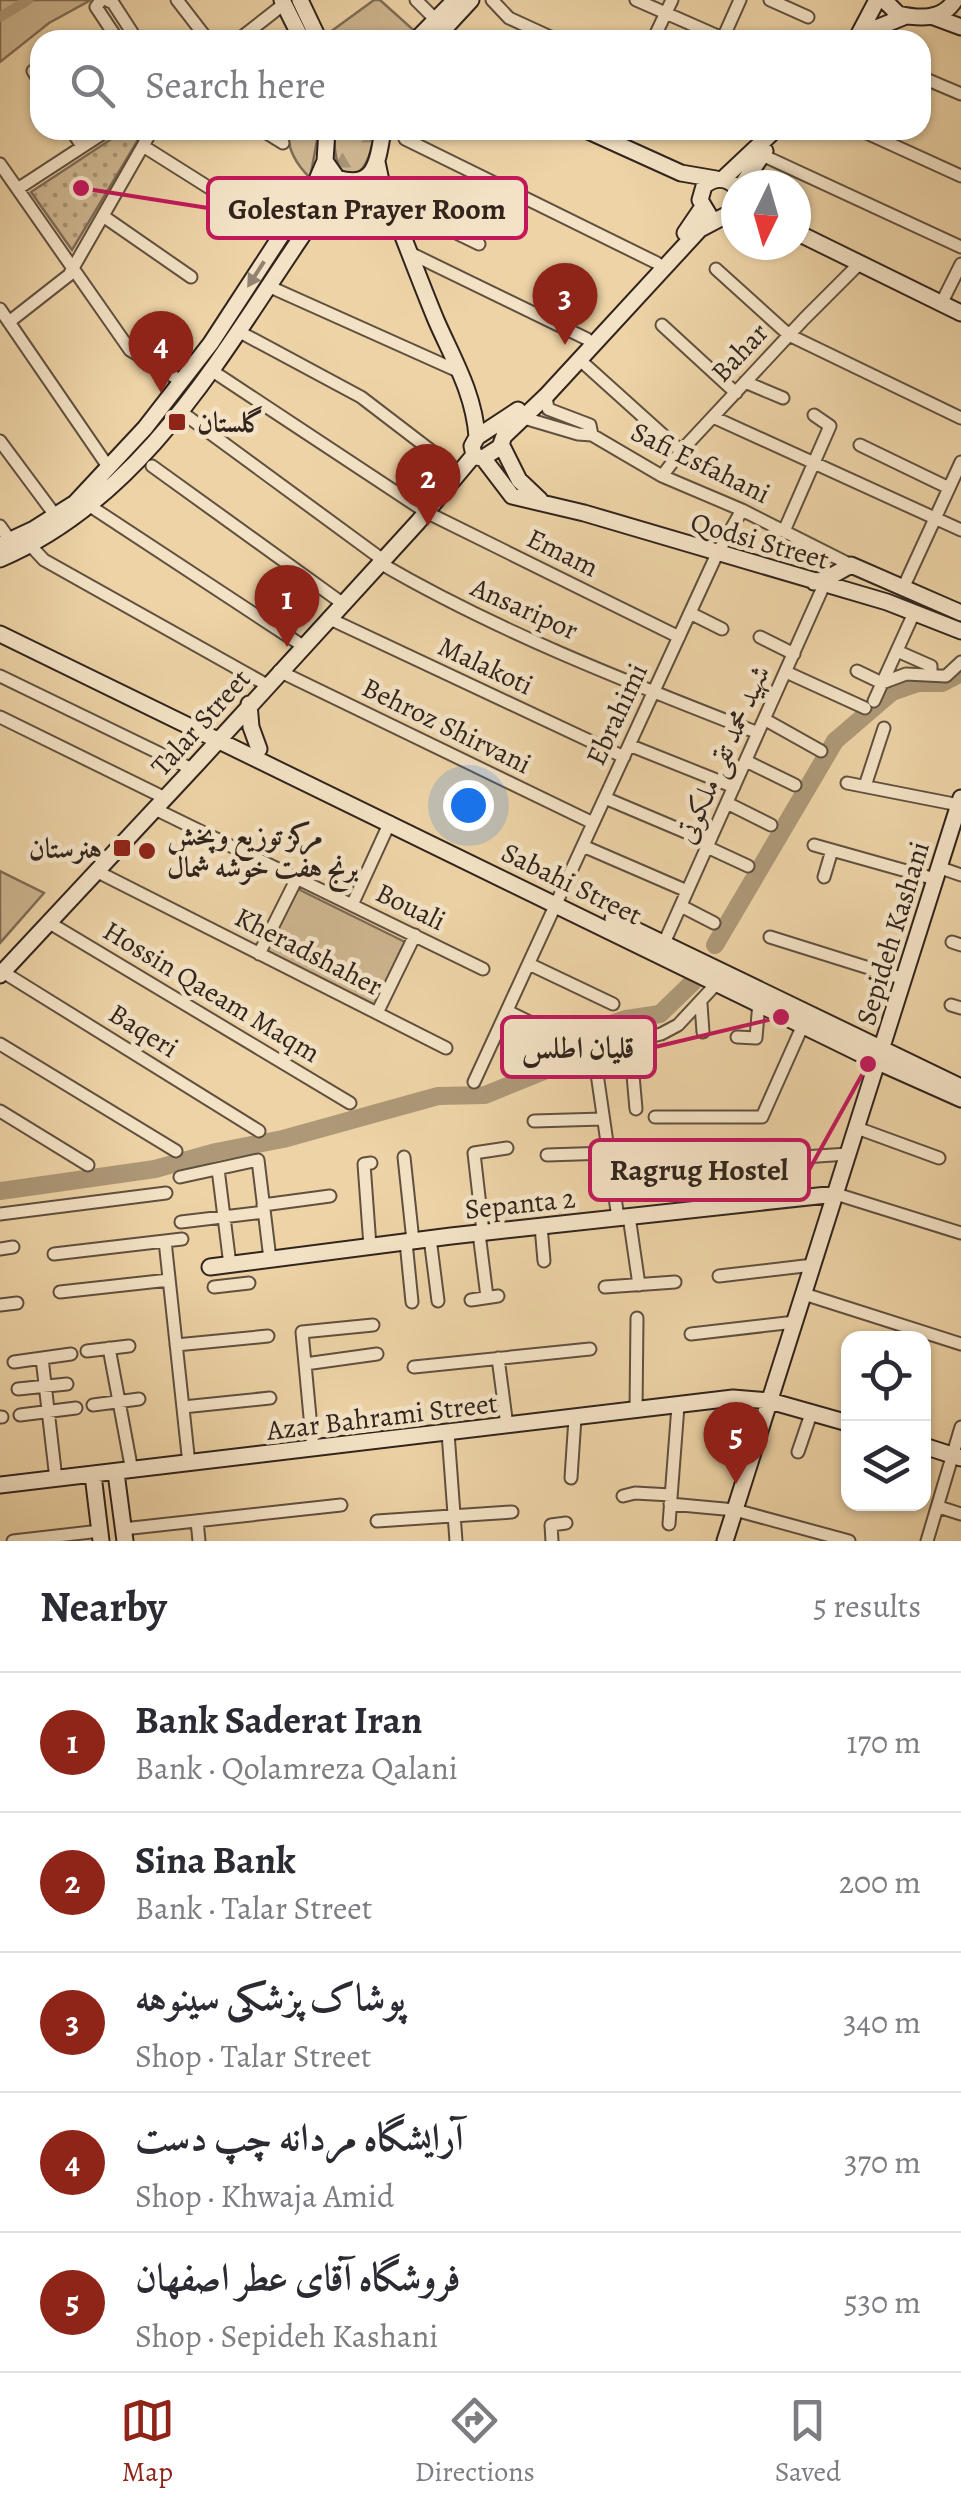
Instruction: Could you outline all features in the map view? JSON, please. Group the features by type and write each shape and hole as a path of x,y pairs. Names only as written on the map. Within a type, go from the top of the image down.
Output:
{"street":[{"path":"111,30 96,7 104,0 113,3 131,30"},
{"path":"177,0 200,30"},
{"path":"416,0 436,20"},
{"path":"426,30 456,0"},
{"path":"443,30 471,0"},
{"path":"492,0 509,18 535,30"},
{"path":"636,0 705,30"},
{"path":"658,30 672,0"},
{"path":"728,30 740,0"},
{"path":"770,0 808,17"},
{"path":"861,30 881,0 906,16"},
{"path":"873,30 906,16 934,16 949,10 956,0"},
{"path":"251,30 289,1"},
{"path":"289,1 299,30"},
{"path":"289,1 311,30"},
{"path":"934,16 961,28"},
{"path":"931,81 961,94"},
{"path":"78,140 82,146"},
{"path":"19,188 92,140"},
{"path":"9,322 69,275 146,140"},
{"path":"278,140 283,143"},
{"path":"0,560 90,506 188,376 312,188 325,161 326,140"},
{"path":"3,537 76,503 180,411 326,200 372,173 381,140"},
{"path":"409,140 657,262"},
{"path":"608,140 681,173 721,180"},
{"path":"740,170 767,140"},
{"path":"744,170 762,155 770,140"},
{"path":"882,140 961,176"},
{"path":"143,146 236,204"},
{"path":"762,155 961,247"},
{"path":"325,161 337,178 370,187 410,253 587,339"},
{"path":"377,162 381,181 475,410 476,437 472,446 479,456"},
{"path":"0,164 130,350 176,378"},
{"path":"681,173 701,201 721,210"},
{"path":"462,236 488,180"},
{"path":"498,433 694,223 704,186 721,183"},
{"path":"312,188 322,188 326,200"},
{"path":"102,216 190,277"},
{"path":"476,437 498,433 524,418 692,238 721,220"},
{"path":"444,227 479,244"},
{"path":"811,240 961,313"},
{"name":"Bahar","path":"662,476 681,451 858,264"},
{"path":"942,304 961,264"},
{"path":"716,269 789,335 961,418"},
{"path":"268,286 464,379 498,433 519,480 543,502"},
{"path":"0,309 109,476"},
{"path":"662,325 736,393"},
{"path":"238,331 361,397 460,472"},
{"path":"580,360 681,451"},
{"name":"Emam","path":"211,370 426,512 679,637"},
{"path":"745,382 783,398"},
{"path":"546,396 548,408 590,425 592,435"},
{"name":"Ansaripor","path":"180,411 381,561 436,596 758,733"},
{"path":"784,531 830,426 814,415"},
{"path":"713,417 961,530"},
{"name":"Safi Esfahani","path":"524,418 592,435 662,476 742,510 851,565"},
{"name":"Talar Street","path":"1,973 498,433"},
{"path":"0,440 55,516"},
{"path":"860,445 949,488"},
{"name":"Qodsi Street","path":"479,456 512,496 819,584 961,631"},
{"path":"904,586 961,462"},
{"path":"152,466 342,603"},
{"path":"90,506 302,646"},
{"name":"Ebrahimi","path":"474,1082 717,554 742,510"},
{"path":"30,545 44,560 267,684"},
{"path":"819,584 851,565"},
{"name":"Qodsi Street","path":"851,565 961,613"},
{"name":"شهید محمد تقی ملکوتی","path":"664,943 794,654 819,584"},
{"path":"690,613 722,629"},
{"path":"786,672 869,704 914,613"},
{"name":"Malakoti","path":"328,618 624,757"},
{"name":"Sabahi Street","path":"6,631 559,899 804,1025 961,1087"},
{"path":"760,637 794,654"},
{"path":"896,651 931,666 931,674"},
{"path":"857,671 882,683 906,674 946,676 961,662"},
{"name":"Behroz Shirvani","path":"279,671 594,823"},
{"path":"0,676 196,764 254,751 249,704"},
{"name":"Bouali","path":"0,717 297,878 483,968"},
{"path":"764,719 821,750"},
{"path":"865,786 884,728"},
{"path":"629,744 734,787"},
{"name":"Sabahi Street","path":"254,751 390,822 664,943 961,1098"},
{"path":"746,761 796,785"},
{"path":"848,783 960,802"},
{"path":"605,798 748,866"},
{"name":"Sepideh Kashani","path":"728,1540 937,873 956,828 960,802"},
{"path":"727,804 771,825"},
{"path":"352,905 390,822"},
{"path":"814,845 961,875"},
{"path":"583,846 687,891"},
{"path":"824,877 832,850"},
{"name":"Kheradshaher","path":"96,870 446,1048"},
{"path":"259,954 297,878"},
{"path":"681,906 714,923"},
{"name":"Hossin Qaeam Maqm","path":"48,922 350,1102"},
{"path":"377,1013 415,935"},
{"path":"770,938 904,979"},
{"path":"528,964 613,1004"},
{"name":"Baqeri","path":"1,973 259,1131"},
{"path":"639,1285 608,1152 597,1051 661,1034 678,1025 718,982"},
{"path":"737,1037 756,1038 758,1002"},
{"path":"701,1004 703,1032"},
{"path":"507,1010 556,1035"},
{"path":"655,1117 762,1118 804,1025"},
{"path":"630,1040 636,1109"},
{"path":"0,1044 176,1152"},
{"path":"0,1111 88,1165"},
{"path":"534,1121 604,1119"},
{"path":"857,1128 940,1158"},
{"path":"471,1300 492,1297 474,1153 507,1148"},
{"path":"547,1155 608,1152"},
{"path":"788,1158 848,1154"},
{"path":"404,1157 412,1302"},
{"path":"180,1177 258,1160 270,1260"},
{"path":"370,1246 364,1164 371,1163"},
{"path":"218,1168 224,1216 222,1266 228,1285"},
{"path":"0,1214 166,1193"},
{"path":"836,1194 961,1233"},
{"name":"Sepanta 2","path":"222,1266 481,1232 836,1194"},
{"path":"182,1222 330,1196"},
{"path":"541,1226 544,1261"},
{"path":"430,1238 438,1301"},
{"path":"54,1254 182,1239"},
{"path":"164,1241 189,1464"},
{"path":"719,1276 813,1265"},
{"path":"60,1292 169,1280"},
{"path":"605,1287 674,1282"},
{"path":"214,1287 249,1283"},
{"path":"804,1294 961,1344"},
{"path":"0,1305 17,1303"},
{"path":"636,1318 636,1411"},
{"path":"691,1334 795,1322"},
{"path":"313,1449 302,1332 373,1325"},
{"path":"176,1345 268,1336"},
{"path":"88,1351 128,1346"},
{"path":"109,1348 119,1402 124,1472 119,1490 124,1535 196,1521 342,1504"},
{"path":"414,1368 590,1349"},
{"path":"14,1362 71,1354"},
{"path":"305,1364 377,1354"},
{"path":"42,1358 56,1479"},
{"path":"498,1358 507,1426"},
{"path":"18,1389 68,1384"},
{"path":"183,1407 270,1398"},
{"name":"Azar Bahrami Street","path":"0,1485 734,1398 770,1401 845,1421"},
{"path":"93,1405 140,1400"},
{"path":"669,1524 678,1406"},
{"path":"20,1415 76,1408"},
{"path":"798,1452 812,1411"},
{"path":"570,1478 575,1418"},
{"path":"927,1541 956,1457 961,1426"},
{"path":"448,1432 456,1541"},
{"path":"931,1448 956,1457"},
{"path":"16,1541 100,1536 93,1475"},
{"path":"94,1494 100,1483 107,1481 119,1490"},
{"path":"623,1496 635,1493 735,1510 810,1536 849,1541"},
{"path":"940,1506 961,1514"},
{"path":"376,1521 512,1512"},
{"path":"196,1521 199,1541"},
{"path":"552,1541 550,1525 566,1523"}],"green space":[{"path":"0,0 91,0 40,30 30,30 30,38 0,62"},
{"path":"374,0 380,0 414,30 333,30"},
{"path":"110,140 138,140 72,250 31,192"},
{"path":"289,140 317,140 310,178 301,168"},
{"path":"335,140 373,140 366,164 351,175 338,164"},
{"path":"0,871 44,893 0,943"},
{"path":"298,889 405,942 375,1005 266,951"}],"waterway":[{"path":"0,17 28,0"},
{"path":"715,945 835,741 892,692 918,683 942,683 961,673"},
{"path":"0,1191 155,1169 438,1096 485,1095 549,1069 578,1039 593,1030 626,1019 660,1014 693,982"}],"place":[{"name":"Golestan Prayer Room","path":"81,188"},
{"name":"پوشاک پزشکی سینوهه","path":"565,345"},
{"name":"آرایشگاه مردانه چپ دست","path":"161,393"},
{"name":"گلستان","path":"177,422"},
{"name":"Sina Bank","path":"428,526"},
{"name":"Bank Saderat Iran","path":"287,647"},
{"name":"هنرستان","path":"122,848"},
{"name":"مرکز توزیع وپخش برنج هفت خوشه شمال","path":"147,851"},
{"name":"قلیان اطلس","path":"781,1017"},
{"name":"Ragrug Hostel","path":"868,1064"},
{"name":"فروشگاه آقای عطر اصفهان","path":"736,1484"}]}
